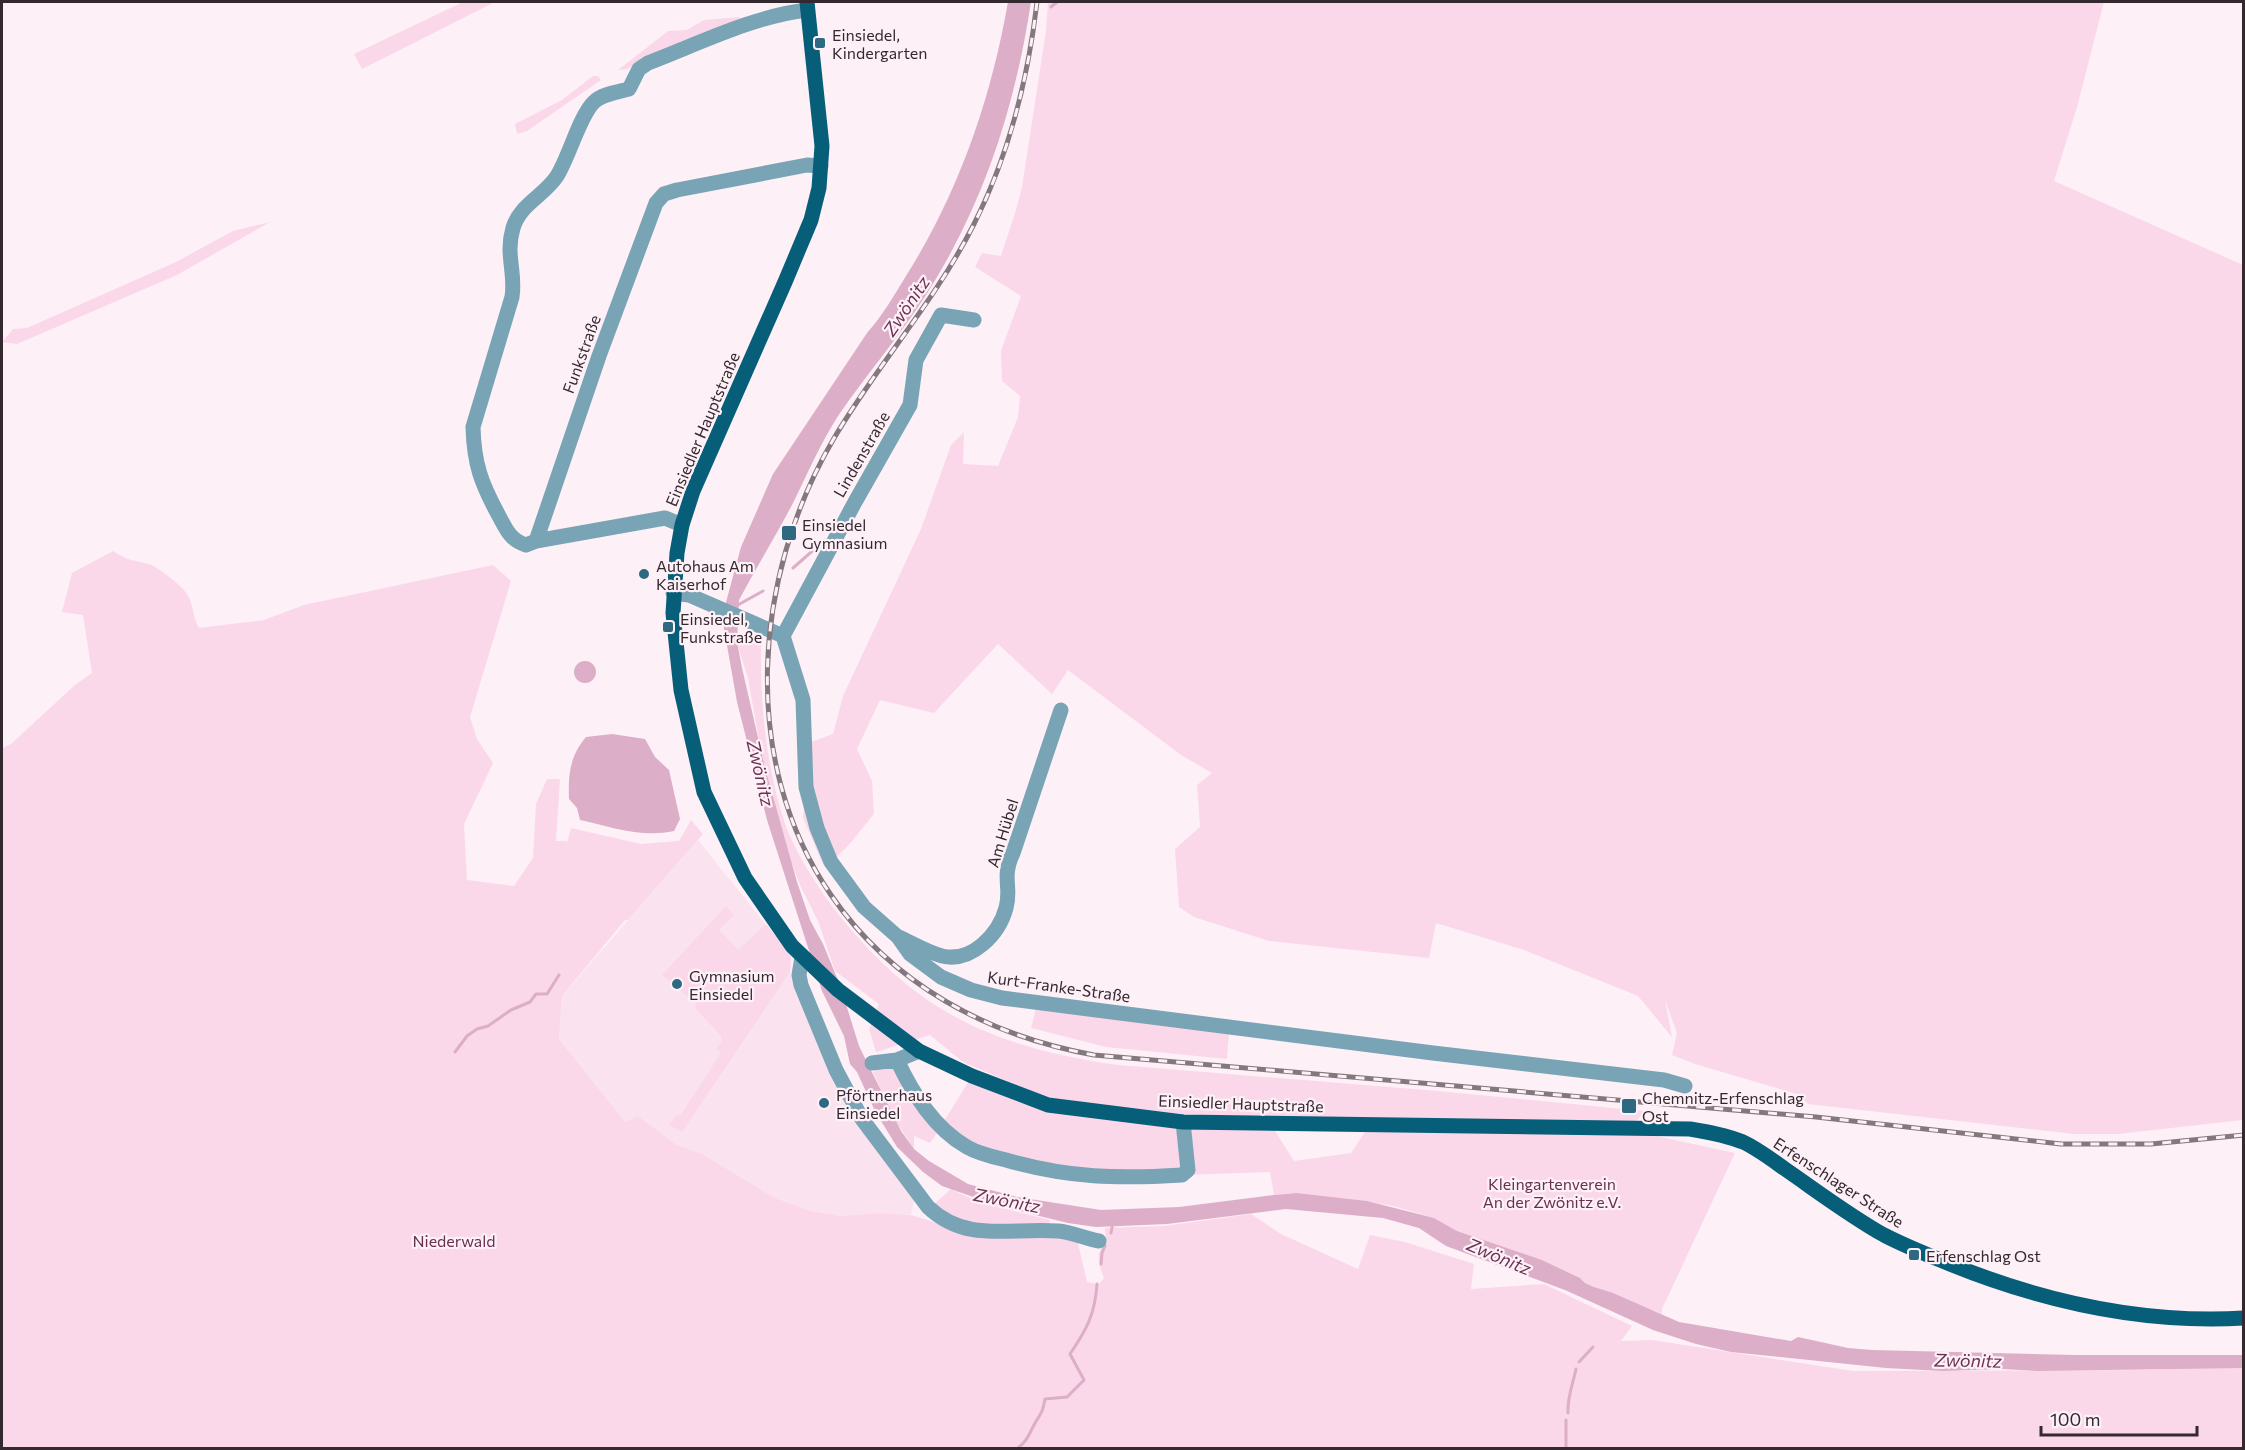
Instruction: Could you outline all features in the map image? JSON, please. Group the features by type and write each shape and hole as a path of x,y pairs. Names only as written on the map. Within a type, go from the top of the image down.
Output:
{"main road":[{"name":"Einsiedler Hauptstraße","path":"807,6 820,114 822,146 819,188 811,220 693,491 682,525 673,593 681,690 704,792 745,878 802,957 859,1007 919,1051 972,1076 1048,1105 1183,1122 1444,1125"},
{"name":"Erfenschlager Straße","path":"1444,1125 1690,1129 1711,1132 1753,1147 1883,1234 1977,1275 2094,1308 2143,1317 2244,1318"}],"street":[{"path":"682,525 665,518 536,541 525,545 510,538 481,481 474,448 473,427 512,297 514,284 508,250 513,226 522,209 553,182 566,163 587,110 596,100 628,89 639,69 648,63 743,27 807,6"},
{"name":"Funkstraße","path":"536,541 599,356 656,203 664,194 677,190 807,165 821,166"},
{"name":"Lindenstraße","path":"783,636 910,405 916,360 941,315 974,320"},
{"path":"673,593 689,595 783,636"},
{"name":"Kurt-Franke-Straße","path":"783,636 803,700 806,787 817,828 831,862 864,907 898,937 910,954 941,977 971,990 1002,998 1664,1080 1685,1086"},
{"name":"Am Hübel","path":"898,937 943,956 951,956 975,950 996,931 1007,907 1008,865 1061,710"},
{"path":"802,957 799,963 801,985 836,1070 862,1119 928,1208 941,1219 962,1228 984,1232 1060,1231 1099,1241"},
{"path":"872,1063 897,1060 919,1051"},
{"path":"897,1060 910,1088 932,1117 958,1141 981,1153 1019,1164 1096,1178 1182,1175 1188,1170 1183,1122"}],"shaded area":[{"path":"698,840 791,956 790,972 833,1077 914,1201 911,1215 878,1213 841,1216 811,1211 775,1198 704,1155 675,1145 638,1116 625,1123 559,1039 562,996"}],"green space":[{"path":"463,2 495,2 362,69 354,54"},
{"path":"1048,2 2104,2 2077,107 2054,181 2243,265 2243,1120 2118,1134 2074,1134 1808,1104 1800,1095 1672,1055 1677,1033 1665,1000 1672,1037 1638,996 1524,950 1436,923 1429,958 1269,941 1194,917 1179,907 1175,849 1200,827 1197,785 1212,773 1181,755 1068,670 1052,694 998,644 934,713 880,700 857,749 872,781 874,814 838,856 823,865 803,818 809,743 833,734 843,696 921,529 951,445 964,432 963,464 998,466 1018,417 1020,396 1002,381 1001,351 1021,296 975,267 982,253 1001,256 1016,210 1022,187 1046,31"},
{"path":"740,17 740,23 643,59 628,69 618,70 668,31 687,30 704,20"},
{"path":"593,76 598,76 601,80 527,131 517,134 515,124 562,100"},
{"path":"270,222 177,275 17,344 2,342 13,329 27,328 176,262 233,231"},
{"name":"Niederwald","path":"113,551 127,559 152,565 177,583 187,594 199,628 264,620 304,605 493,565 511,581 470,717 477,739 493,763 464,824 467,880 514,886 533,858 536,804 547,779 560,779 556,841 567,843 571,828 641,844 679,841 691,820 703,834 628,920 625,920 562,996 559,1039 625,1122 638,1116 675,1144 704,1155 775,1198 811,1211 841,1216 878,1213 911,1215 950,1227 1077,1239 1087,1282 1099,1284 1104,1278 1100,1268 1099,1254 1106,1241 1105,1228 1164,1226 1251,1214 1281,1234 1358,1269 1370,1235 1405,1242 1474,1264 1471,1289 1544,1284 1632,1326 1621,1341 1652,1340 1853,1371 2146,1370 2243,1366 2243,1448 2,1448 2,748 11,744 75,685 92,673 83,615 62,612 72,573"},
{"name":"Kleingartenverein An der Zwönitz e.V.","path":"734,634 743,634 761,644 763,712 773,780 785,824 803,862 836,911 873,954 933,1004 1000,1037 1036,1049 1118,1065 1438,1091 1644,1111 1636,1122 1642,1133 1735,1153 1662,1309 1662,1314 1585,1283 1580,1278 1542,1260 1457,1231 1434,1218 1367,1201 1297,1193 1274,1195 1270,1172 1182,1175 1019,1164 941,1127 930,1143 914,1136 914,1149 893,1117 873,1072 897,1060 941,1126 972,1076 1048,1105 1270,1123 1294,1161 1351,1153 1373,1120 1182,1114 1049,1099 963,1062 930,1035 876,1052 869,1029 879,1004 835,971 818,921 789,857 762,758 748,678"},
{"path":"726,906 734,915 719,930 738,950 766,924 791,956 790,972 682,1132 669,1125 677,1114 680,1116 721,1053 716,1049 722,1041 721,1036 695,1008 697,1005 662,975"},
{"path":"1036,1008 1229,1031 1227,1059 1106,1047 1031,1028"},
{"path":"951,1189 987,1203 1050,1220 1048,1228 966,1226 933,1205"}],"water":[{"name":"Zwönitz","path":"1008,2 1031,2 1024,41 1006,117 965,226 926,295 831,427 792,505 739,600 737,642 742,668 765,768 797,882 810,920 840,985 859,1046 901,1131 914,1149 929,1161 968,1184 1017,1197 1101,1210 1179,1207 1297,1193 1367,1201 1434,1218 1457,1231 1542,1260 1580,1278 1585,1283 1679,1322 1791,1341 1798,1337 1848,1348 1872,1350 2076,1355 2243,1355 2243,1368 1943,1371 1886,1368 1731,1352 1696,1344 1653,1330 1565,1290 1446,1246 1419,1228 1383,1218 1286,1209 1167,1224 1096,1227 1068,1223 999,1206 942,1186 923,1172 897,1147 875,1111 857,1072 850,1064 844,1036 822,991 767,820 737,702 722,617 741,547 773,474 867,333 888,306 942,211 957,178 982,109"},
{"path":"585,661 593,664 596,672 593,680 585,683 577,680 574,672 577,664"},
{"path":"612,734 645,739 655,757 669,770 680,819 674,831 638,832 580,820 577,808 569,799 573,758 586,737"}],"waterway":[{"path":"1051,7 1057,2"},
{"path":"793,568 825,540"},
{"path":"736,606 763,591"},
{"path":"455,1052 467,1036 477,1029 488,1026 511,1010 530,1002 536,994 547,994 559,975"},
{"path":"1111,1233 1113,1222"},
{"path":"1101,1264 1105,1246"},
{"path":"1018,1448 1027,1438 1041,1413 1045,1399 1067,1397 1084,1380 1070,1354 1089,1321 1097,1284"},
{"path":"1579,1362 1593,1347"},
{"path":"1568,1413 1569,1396 1576,1369"},
{"path":"1566,1420 1566,1448"}],"railway":[{"path":"1037,2 1028,59 1015,116 986,198 959,253 942,280 833,440 806,493 786,550 773,609 768,669 770,728 781,787 801,843 831,895 855,927 883,955 913,980 980,1019 1017,1034 1094,1055 1816,1117 2061,1144 2151,1144 2244,1135"}],"place":[{"name":"Einsiedel, Kindergarten","path":"820,43"},
{"name":"Einsiedel Gymnasium","path":"789,533"},
{"name":"Autohaus Am Kaiserhof","path":"644,574"},
{"name":"Einsiedel, Funkstraße","path":"668,627"},
{"name":"Gymnasium Einsiedel","path":"677,984"},
{"name":"Pförtnerhaus Einsiedel","path":"824,1103"},
{"name":"Chemnitz-Erfenschlag Ost","path":"1629,1106"},
{"name":"Erfenschlag Ost","path":"1914,1255"}]}
